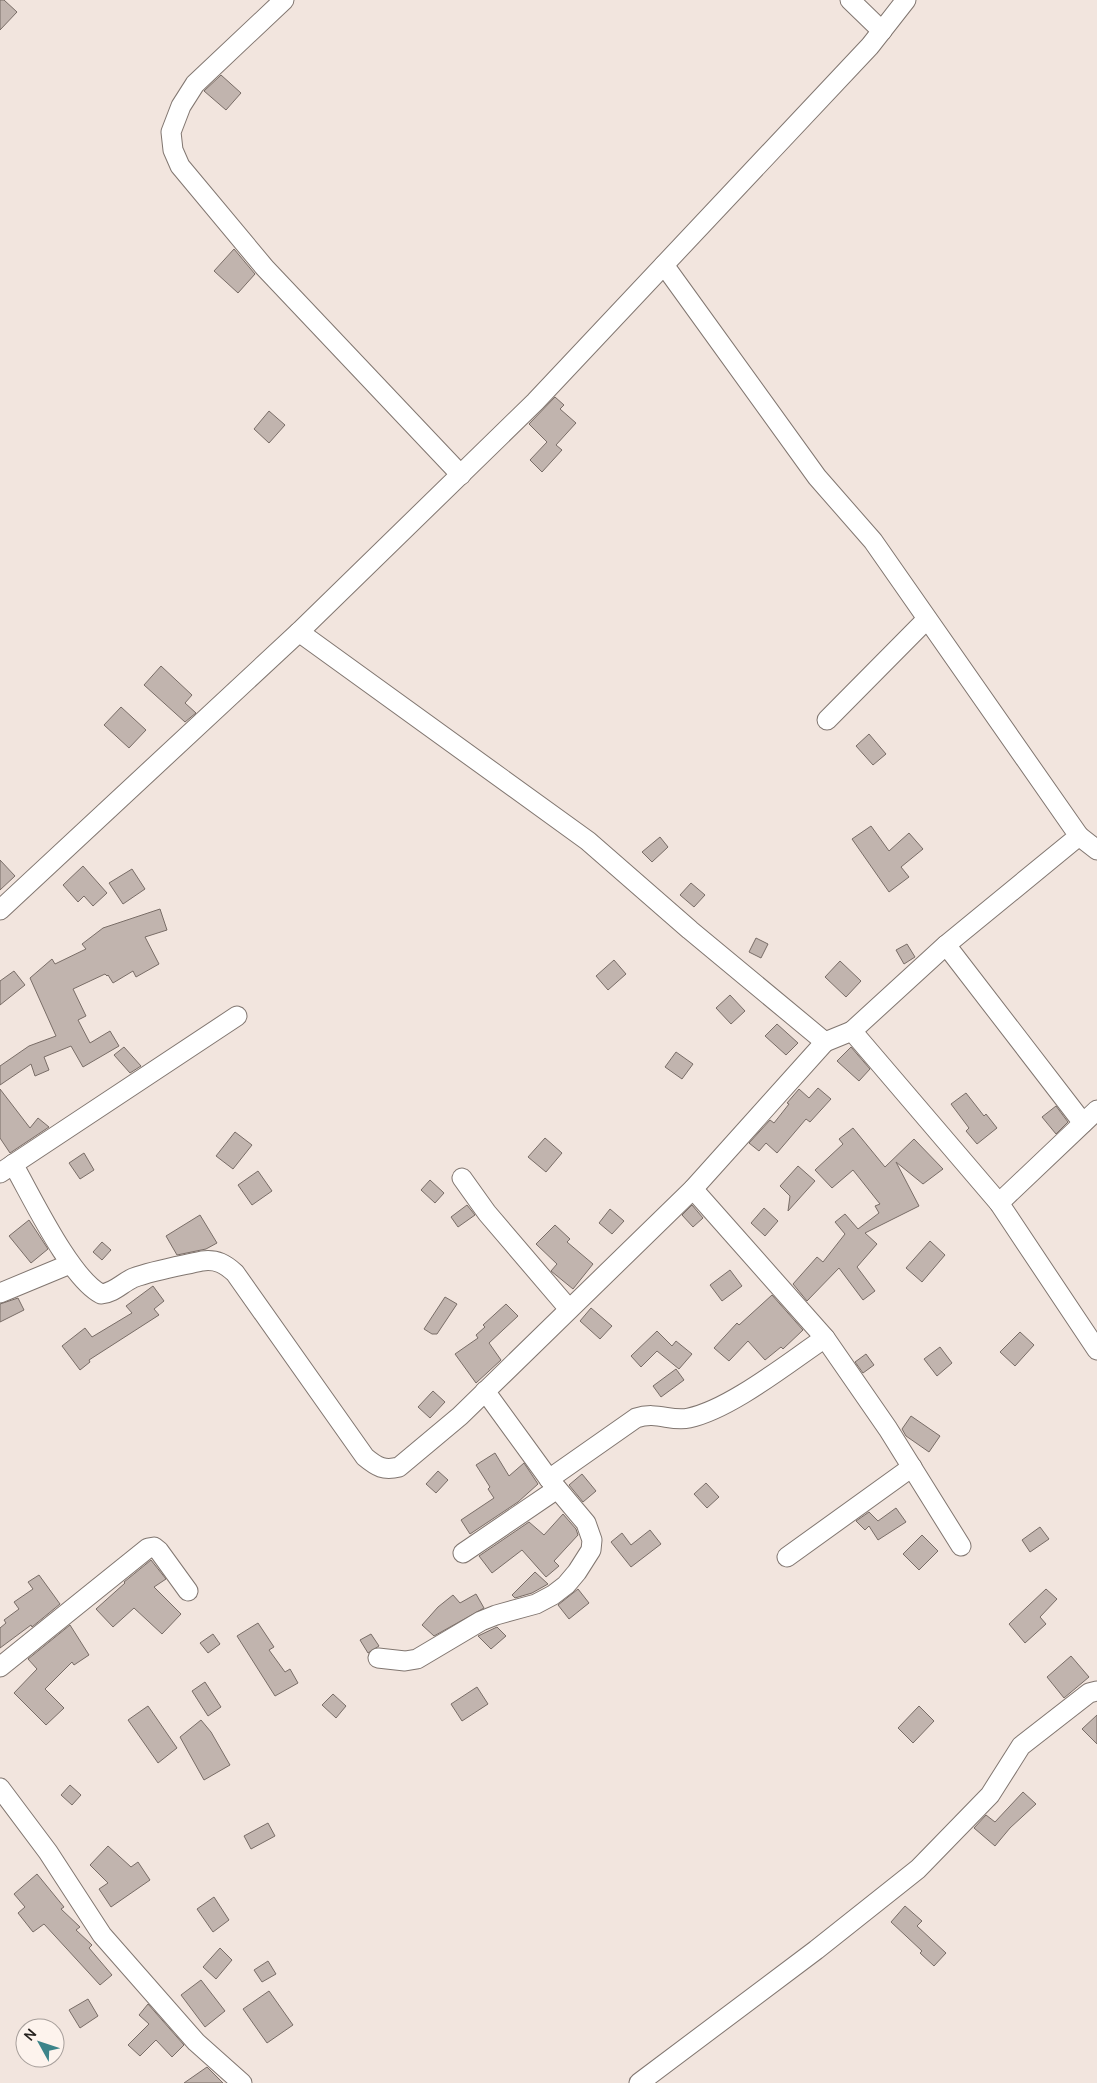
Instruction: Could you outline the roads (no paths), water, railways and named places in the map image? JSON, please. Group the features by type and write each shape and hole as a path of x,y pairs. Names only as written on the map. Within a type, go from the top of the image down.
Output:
{"street":[{"path":"284,0 195,84 181,106 171,132 173,150 180,166 265,268 460,475"},
{"path":"850,0 882,30"},
{"path":"0,910 299,632 535,402 864,53 906,0"},
{"path":"664,265 817,477 873,541 1078,836 1097,850"},
{"path":"827,720 927,619"},
{"path":"299,632 588,841 690,930 825,1042"},
{"path":"237,1016 7,1168 70,1264 91,1289 101,1294 115,1290 130,1279 143,1275 202,1261 211,1260 223,1263 235,1274 366,1458 375,1466 387,1470 399,1468 460,1416 693,1188 825,1042 852,1031 946,945 1078,836"},
{"path":"946,945 1083,1123"},
{"path":"852,1031 999,1203 1097,1350"},
{"path":"999,1203 1097,1110"},
{"path":"462,1178 487,1213 570,1309"},
{"path":"693,1188 825,1338 912,1467 961,1546"},
{"path":"0,1293 70,1264"},
{"path":"463,1553 636,1418 648,1414 682,1419 690,1418 731,1401 825,1338"},
{"path":"378,1658 405,1661 417,1659 481,1621 536,1604 566,1585 591,1550 592,1540 586,1523 553,1484 486,1390"},
{"path":"787,1557 912,1467"},
{"path":"0,1667 148,1548 154,1547 159,1551 188,1591"},
{"path":"639,2083 816,1950 918,1869 990,1795 1021,1746 1089,1693 1097,1691"},
{"path":"0,1788 48,1852 102,1935 196,2042 242,2083"}]}
